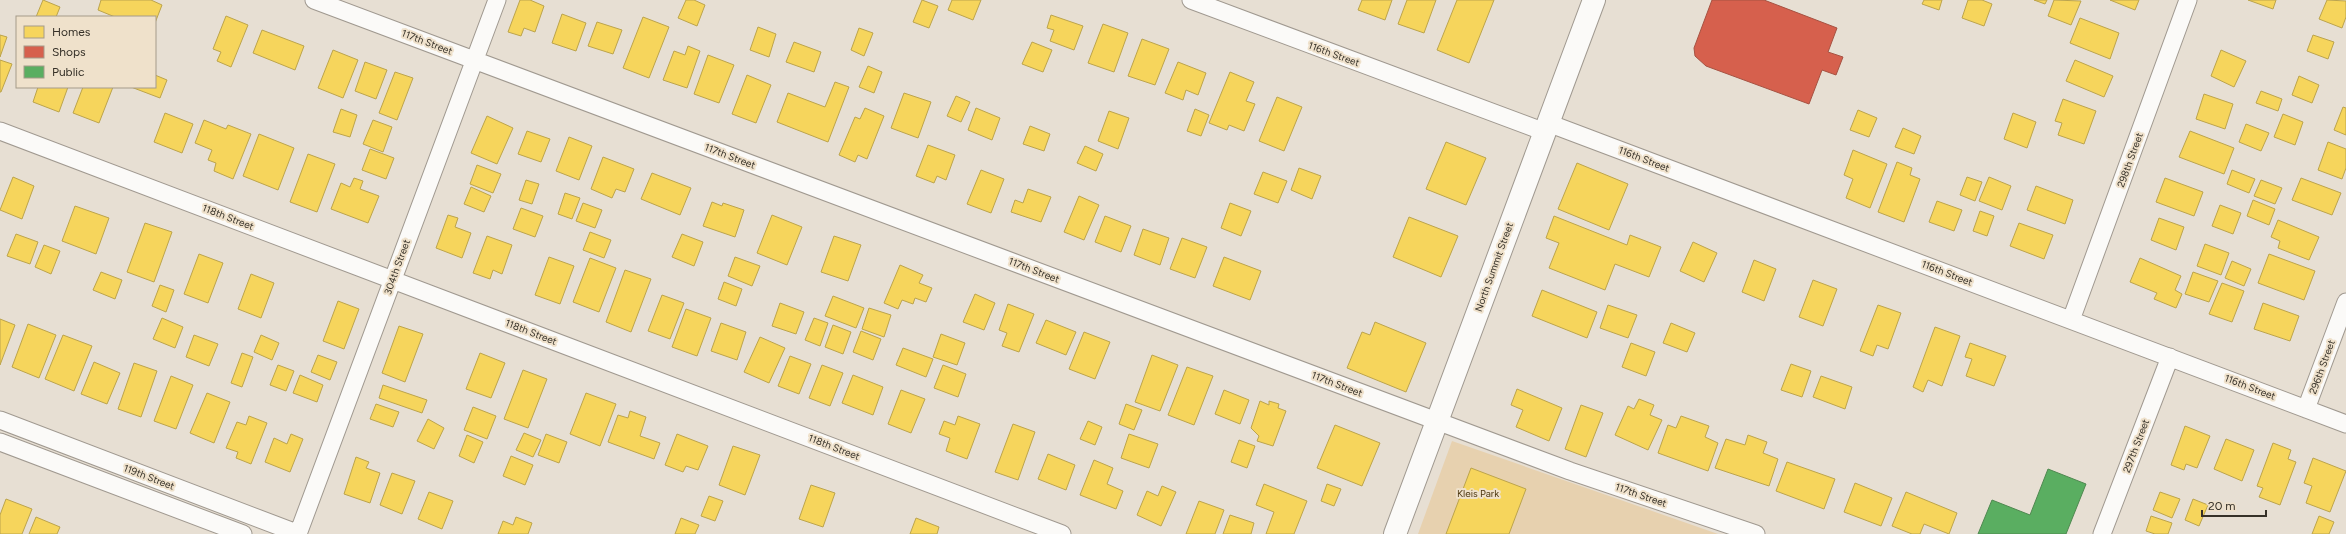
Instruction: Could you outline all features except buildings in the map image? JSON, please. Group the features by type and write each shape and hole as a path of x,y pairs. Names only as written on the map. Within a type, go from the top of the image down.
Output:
{"main road":[{"name":"North Summit Street","path":"1394,534 1594,0"}],"street":[{"name":"117th Street","path":"314,0 1570,471 1756,534"},
{"name":"304th Street","path":"298,534 496,0"},
{"name":"116th Street","path":"1191,0 2071,320 2346,424"},
{"name":"298th Street","path":"2071,320 2188,0"},
{"name":"118th Street","path":"0,131 1062,534"},
{"name":"296th Street","path":"2306,409 2346,302"},
{"name":"297th Street","path":"2102,534 2170,357"},
{"name":"119th Street","path":"0,420 298,534"},
{"name":"119th Street","path":"0,442 243,534"}],"green space":[{"name":"Kleis Park","path":"1452,441 1718,534 1418,534"}]}
